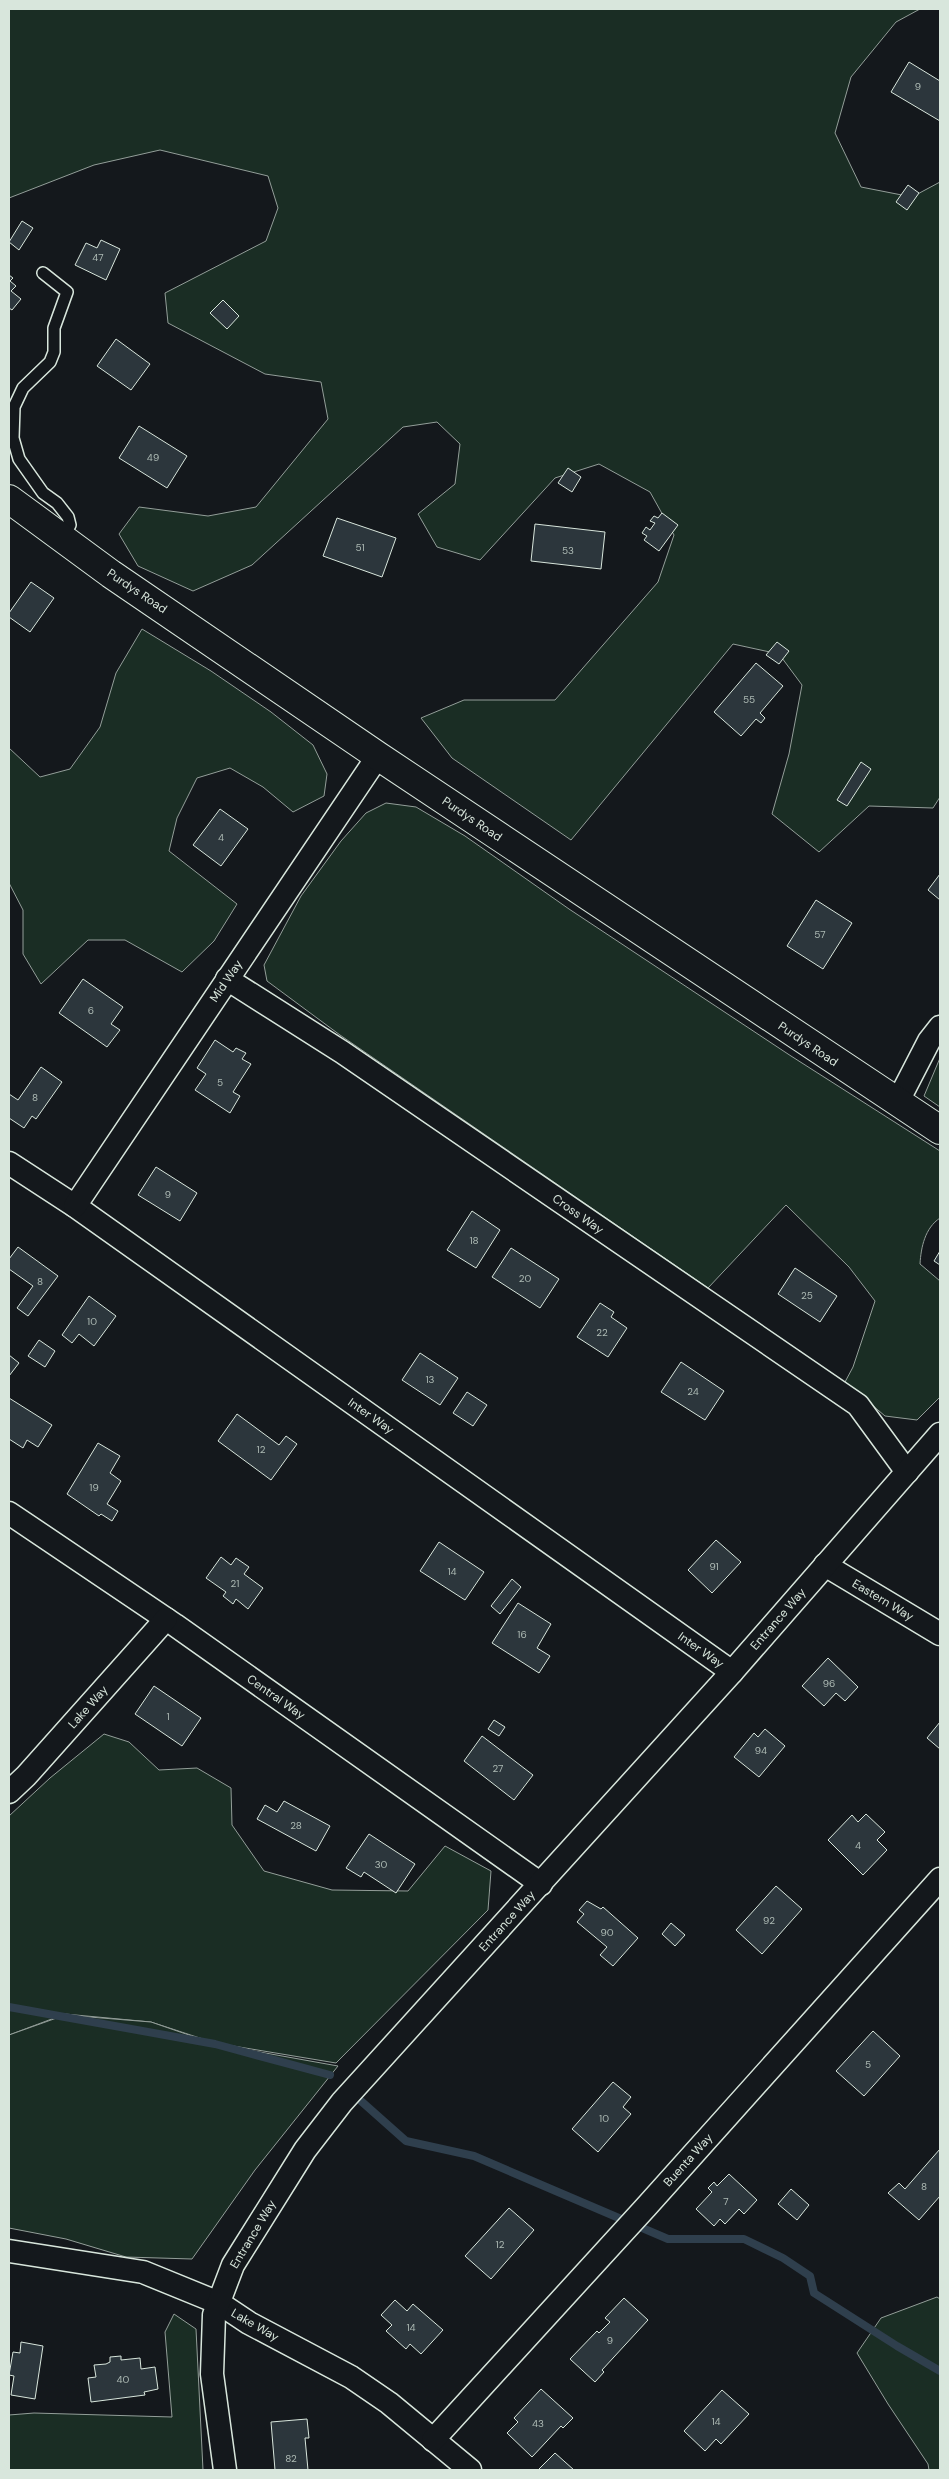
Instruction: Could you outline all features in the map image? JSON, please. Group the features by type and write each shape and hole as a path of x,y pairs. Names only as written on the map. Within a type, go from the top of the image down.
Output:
{"main road":[{"name":"Purdys Road","path":"9,500 61,538 378,756 940,1130"}],"street":[{"name":"Mid Way","path":"75,1206 378,756"},
{"name":"Cross Way","path":"227,979 342,1052 858,1405 907,1472"},
{"path":"897,1103 929,1041 940,1027"},
{"name":"Inter Way","path":"9,1163 75,1206 732,1672"},
{"name":"Entrance Way","path":"225,2470 212,2374 214,2315 233,2265 305,2150 342,2102 732,1672 940,1434"},
{"name":"Central Way","path":"9,1513 166,1619 541,1884"},
{"name":"Eastern Way","path":"825,1566 940,1634"},
{"name":"Lake Way","path":"9,1792 26,1776 166,1619"},
{"name":"Buenta Way","path":"433,2440 940,1879"},
{"name":"Lake Way","path":"9,2251 143,2272 219,2303 249,2323 351,2377 389,2403 470,2470"}],"lane":[{"path":"43,273 66,292 54,328 54,352 50,362 23,388 14,407 13,438 19,459 44,493 57,503 68,517 70,525 61,538"}],"green space":[{"path":"9,9 920,9 896,22 851,77 835,133 861,187 912,197 940,182 940,797 933,808 869,806 819,852 772,814 789,754 802,685 779,654 733,644 571,840 452,758 421,718 464,700 555,700 658,582 674,535 650,492 599,464 555,478 480,560 437,547 418,514 455,484 460,444 437,422 403,427 252,565 193,591 138,566 119,534 139,507 208,516 256,507 328,419 321,382 265,374 168,323 165,293 266,241 278,208 268,176 160,150 94,165 9,198"},
{"path":"142,629 211,671 271,712 313,745 327,774 324,796 293,812 263,787 230,768 197,778 177,818 169,851 237,904 214,941 182,972 125,940 88,940 41,984 23,954 23,910 9,883 9,748 40,777 70,769 100,727 116,673"},
{"path":"386,803 416,807 465,836 569,909 791,1056 940,1151 940,1218 927,1232 921,1251 920,1264 940,1281 940,1397 917,1420 885,1416 845,1382 853,1367 875,1301 849,1267 786,1205 708,1288 340,1035 267,981 264,965 301,896 341,841 366,813"},
{"path":"940,1058 940,1107 924,1096"},
{"path":"104,1734 129,1742 159,1770 197,1768 231,1788 232,1825 264,1871 332,1890 408,1891 445,1846 491,1871 488,1910 336,2063 215,2043 151,2022 65,2014 9,2035 9,1816 50,1778"},
{"path":"65,2015 151,2022 215,2044 338,2066 255,2170 192,2259 126,2257 66,2239 9,2228 9,2035"},
{"path":"937,2297 940,2299 940,2470 929,2470 928,2464 857,2353 881,2318"},
{"path":"174,2314 196,2329 203,2470 9,2470 9,2415 34,2413 172,2417 165,2332"}],"building":[{"path":"909,62 940,81 940,121 891,92"},
{"path":"908,185 919,193 907,210 896,202"},
{"path":"22,221 33,228 19,250 9,242"},
{"path":"101,240 120,249 106,280 75,265 86,243 97,248"},
{"path":"9,275 13,278 10,281 16,286 11,291 21,299 12,310 9,308"},
{"path":"223,300 239,316 227,329 210,313"},
{"path":"116,339 150,364 131,390 97,366"},
{"path":"139,426 187,456 167,488 119,458"},
{"path":"568,468 581,477 572,492 558,483"},
{"path":"662,513 678,525 659,551 644,540 647,536 642,533 646,527 650,530 655,523 650,521 654,516 658,518"},
{"path":"337,518 396,538 382,577 323,556"},
{"path":"535,524 605,532 601,569 531,561"},
{"path":"31,582 54,598 30,632 9,617 9,613"},
{"path":"777,642 789,651 779,664 766,655"},
{"path":"756,663 783,686 760,713 765,718 761,723 756,719 741,736 714,712"},
{"path":"861,762 871,769 847,806 837,800"},
{"path":"220,809 248,829 221,866 193,845"},
{"path":"940,874 940,900 928,890"},
{"path":"816,900 852,923 823,969 787,946"},
{"path":"83,979 123,1007 111,1024 120,1030 107,1047 59,1013"},
{"path":"215,1040 233,1052 236,1048 246,1053 242,1059 251,1064 233,1092 240,1096 230,1113 195,1090 206,1074 197,1068"},
{"path":"41,1067 62,1082 36,1119 32,1116 24,1128 9,1118 9,1094 18,1100"},
{"path":"156,1167 197,1193 180,1221 138,1195"},
{"path":"472,1211 500,1230 476,1268 447,1250"},
{"path":"18,1247 58,1276 28,1316 17,1308 33,1286 9,1269 9,1259"},
{"path":"511,1248 559,1279 540,1308 492,1277"},
{"path":"940,1251 940,1265 934,1261"},
{"path":"795,1268 837,1296 820,1322 778,1294"},
{"path":"89,1296 116,1316 94,1346 79,1334 72,1343 62,1335"},
{"path":"600,1303 614,1312 611,1317 627,1328 608,1357 577,1337"},
{"path":"39,1340 55,1351 45,1367 28,1356"},
{"path":"420,1353 458,1378 440,1405 402,1380"},
{"path":"9,1355 19,1363 9,1376"},
{"path":"681,1362 724,1391 705,1420 661,1392"},
{"path":"467,1392 487,1405 473,1426 453,1413"},
{"path":"9,1398 52,1425 38,1447 27,1440 23,1448 9,1439"},
{"path":"237,1414 279,1445 286,1436 297,1444 271,1480 218,1441"},
{"path":"98,1443 120,1456 110,1473 121,1481 107,1504 118,1511 112,1521 101,1514 99,1516 67,1494"},
{"path":"716,1540 741,1562 712,1593 688,1570"},
{"path":"439,1542 484,1572 465,1600 420,1571"},
{"path":"221,1557 231,1565 236,1558 249,1567 244,1574 263,1588 248,1609 236,1599 233,1604 223,1596 226,1592 206,1578"},
{"path":"512,1579 521,1587 500,1614 491,1606"},
{"path":"518,1603 551,1624 537,1648 550,1656 539,1673 492,1643"},
{"path":"828,1658 858,1687 845,1701 836,1693 824,1706 802,1686"},
{"path":"154,1686 201,1718 182,1746 135,1714"},
{"path":"494,1720 505,1727 499,1736 488,1729"},
{"path":"940,1722 940,1749 927,1738"},
{"path":"765,1729 785,1746 759,1777 734,1757 754,1733 758,1737"},
{"path":"482,1736 533,1775 514,1800 464,1761"},
{"path":"284,1801 330,1826 316,1851 257,1819 265,1805 277,1812"},
{"path":"866,1814 885,1832 877,1840 887,1850 863,1875 828,1840 852,1815 858,1822"},
{"path":"369,1834 415,1864 396,1893 364,1872 361,1877 346,1868"},
{"path":"776,1886 802,1909 762,1954 736,1930"},
{"path":"587,1901 601,1909 603,1907 638,1938 613,1966 600,1955 607,1947 577,1922 584,1914 579,1910"},
{"path":"671,1923 685,1935 675,1946 662,1934"},
{"path":"873,2031 900,2056 864,2096 836,2071"},
{"path":"613,2082 631,2097 623,2107 631,2114 598,2152 572,2129"},
{"path":"940,2149 940,2196 919,2220 888,2193 899,2183 905,2189"},
{"path":"729,2174 757,2200 744,2214 739,2209 725,2224 720,2219 714,2226 696,2209 712,2192 708,2188 714,2182 717,2186"},
{"path":"791,2189 809,2205 797,2220 778,2204"},
{"path":"509,2208 534,2230 491,2279 465,2256"},
{"path":"624,2298 648,2320 602,2370 604,2372 595,2382 570,2359 597,2331 599,2333 610,2322 605,2318"},
{"path":"395,2300 407,2311 413,2304 443,2330 421,2354 410,2344 406,2349 386,2331 392,2325 381,2315"},
{"path":"21,2342 43,2346 35,2399 11,2395 14,2376 9,2375 13,2352 20,2353"},
{"path":"121,2356 121,2360 140,2358 141,2369 155,2367 158,2389 144,2392 145,2395 91,2402 88,2378 96,2377 94,2365 106,2364 110,2362 110,2357"},
{"path":"541,2389 573,2418 563,2428 561,2426 532,2457 507,2433 518,2422 514,2418"},
{"path":"722,2390 749,2414 721,2444 716,2439 705,2451 684,2431"},
{"path":"307,2419 309,2438 305,2438 308,2470 275,2470 271,2422"},
{"path":"555,2453 574,2470 538,2470"}],"waterway":[{"path":"9,2007 215,2044 330,2075"},
{"path":"361,2101 406,2141 474,2156 668,2239 744,2239 783,2258 810,2276 814,2293 940,2371"}]}
